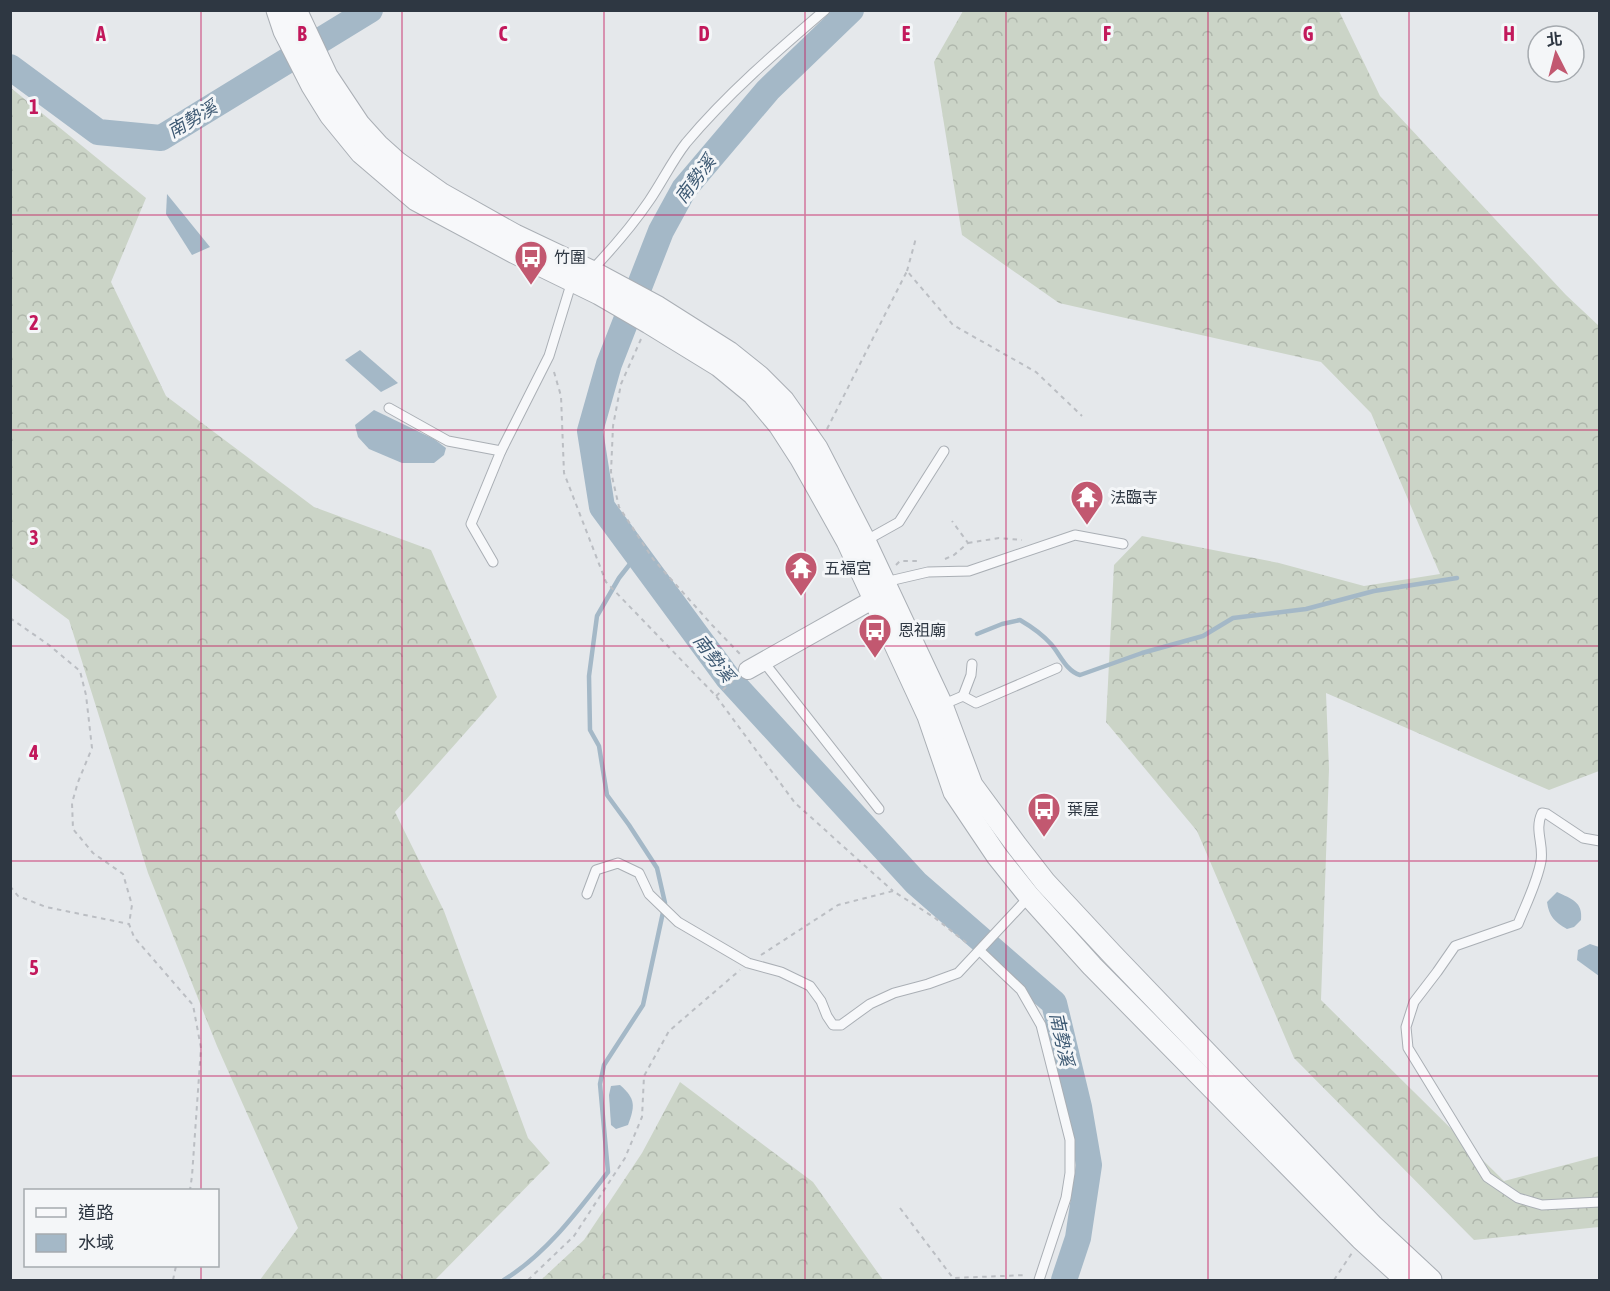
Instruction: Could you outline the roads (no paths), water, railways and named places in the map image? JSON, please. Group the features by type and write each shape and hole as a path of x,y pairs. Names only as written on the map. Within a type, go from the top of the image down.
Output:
{"street":[{"path":"276,10 294,22 319,81 330,115 361,153 416,200 572,281 600,282"},
{"path":"319,81 378,145 397,162 442,194 600,282 650,317 729,352 759,376 784,401 847,541 879,591 972,785 1045,882 1367,1233 1406,1281"},
{"path":"809,454 865,541 879,591"},
{"path":"755,666 879,591"},
{"path":"935,711 954,792 1026,900 1367,1233 1431,1281"},
{"path":"1026,900 1045,882"}],"lane":[{"path":"600,282 619,242 649,202 685,145 716,110 771,57 825,10"},
{"path":"493,562 471,524 501,451 549,356 572,281"},
{"path":"389,408 447,441 501,451"},
{"path":"865,541 899,522 944,451"},
{"path":"879,591 928,572 969,571 1075,535 1123,544"},
{"path":"935,711 963,696 971,675 972,664"},
{"path":"755,666 879,809"},
{"path":"963,696 976,703 1057,668"},
{"path":"1599,841 1583,838 1542,813 1538,821 1542,859 1518,924 1455,946 1413,1002 1406,1028 1408,1048 1486,1177 1518,1198 1542,1204 1599,1202"},
{"path":"587,894 596,870 618,863 639,873 649,894 678,922 748,963 781,972 810,986 821,1001 826,1016 833,1025 841,1025 870,1004 894,993 958,973 1026,900"},
{"path":"980,950 1021,990 1041,1025 1070,1140 1070,1173 1066,1198 1041,1277"}],"water":[{"path":"167,194 210,247 192,255 166,214"},
{"path":"360,350 398,383 381,392 345,360"},
{"path":"374,410 434,439 446,448 444,455 434,463 402,463 369,449 358,437 355,425"},
{"path":"1557,892 1575,902 1580,909 1581,920 1574,927 1567,929 1551,915 1547,902"},
{"path":"1590,944 1599,947 1599,976 1577,960 1578,950"},
{"path":"620,1085 629,1094 633,1108 628,1125 616,1129 611,1125 609,1095 611,1086"}],"waterway":[{"name":"南勢溪","path":"10,67 98,132 161,138 370,10"},
{"name":"南勢溪","path":"851,10 768,90 684,189 661,231 609,364 590,431 602,507 728,678 916,883 1054,1003 1079,1107 1089,1165 1078,1238 1064,1280"},
{"path":"504,1280 548,1245 608,1172 600,1084 604,1065 643,1005 665,903 657,868 607,795 599,746 590,730 589,676 597,616 619,578 637,555"},
{"path":"977,634 1020,620 1044,637 1067,666 1080,675 1142,653 1203,636 1233,618 1306,609 1374,591 1457,578"}],"place":[{"name":"竹圍","path":"531,286"},
{"name":"法臨寺","path":"1087,526"},
{"name":"五福宮","path":"801,597"},
{"name":"恩祖廟","path":"875,659"},
{"name":"葉屋","path":"1044,838"}]}
